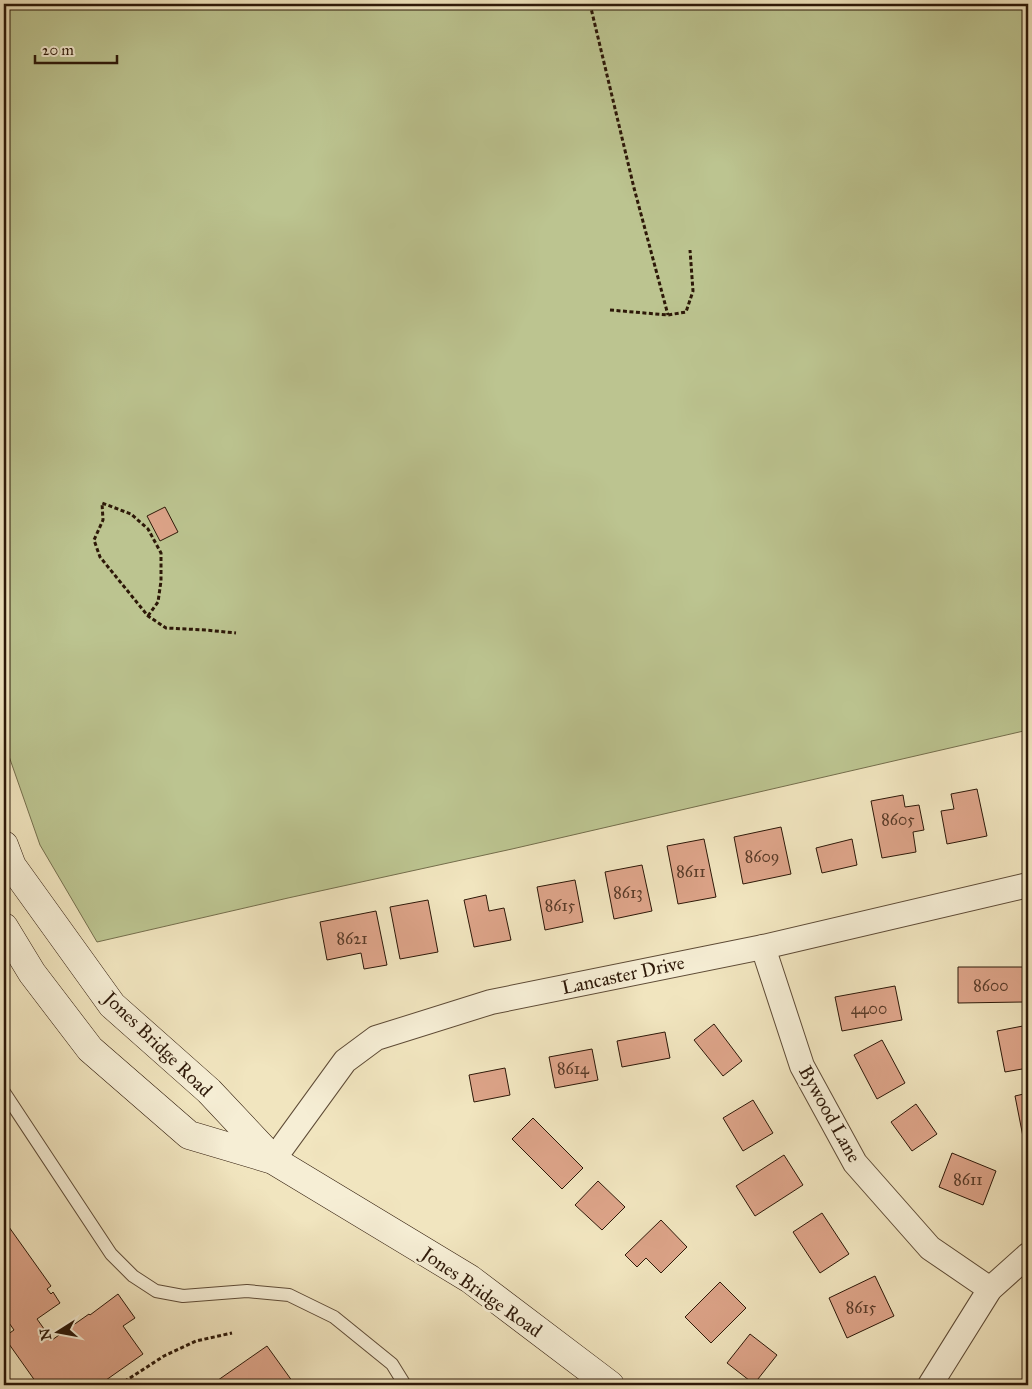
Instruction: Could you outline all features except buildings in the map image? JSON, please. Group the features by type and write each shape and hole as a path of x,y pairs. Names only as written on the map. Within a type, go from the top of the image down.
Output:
{"main road":[{"name":"Jones Bridge Road","path":"6,860 112,1005 209,1091 273,1160"},
{"name":"Jones Bridge Road","path":"4,928 32,973 90,1049 189,1135 273,1160 470,1278 610,1385"}],"street":[{"name":"Lancaster Drive","path":"273,1160 345,1061 376,1038 491,1002 763,947 1028,885"},
{"name":"Bywood Lane","path":"763,947 802,1066 855,1163 930,1248 990,1289"},
{"path":"930,1385 990,1289 1028,1255"}],"lane":[{"path":"4,1092 111,1254 133,1276 156,1291 183,1296 247,1291 289,1295 334,1316 392,1364 405,1385"}],"path":[{"path":"590,4 634,188 668,315"},
{"path":"610,310 668,315 686,312 692,291 690,250"},
{"path":"148,616 158,602 161,581 161,553 148,529 131,514 102,503 103,520 94,540 100,557 148,616 166,628 236,633"},
{"path":"119,1385 164,1356 196,1341 232,1334"}],"green space":[{"path":"4,4 1028,4 1028,730 97,942 40,845 4,742"}]}
